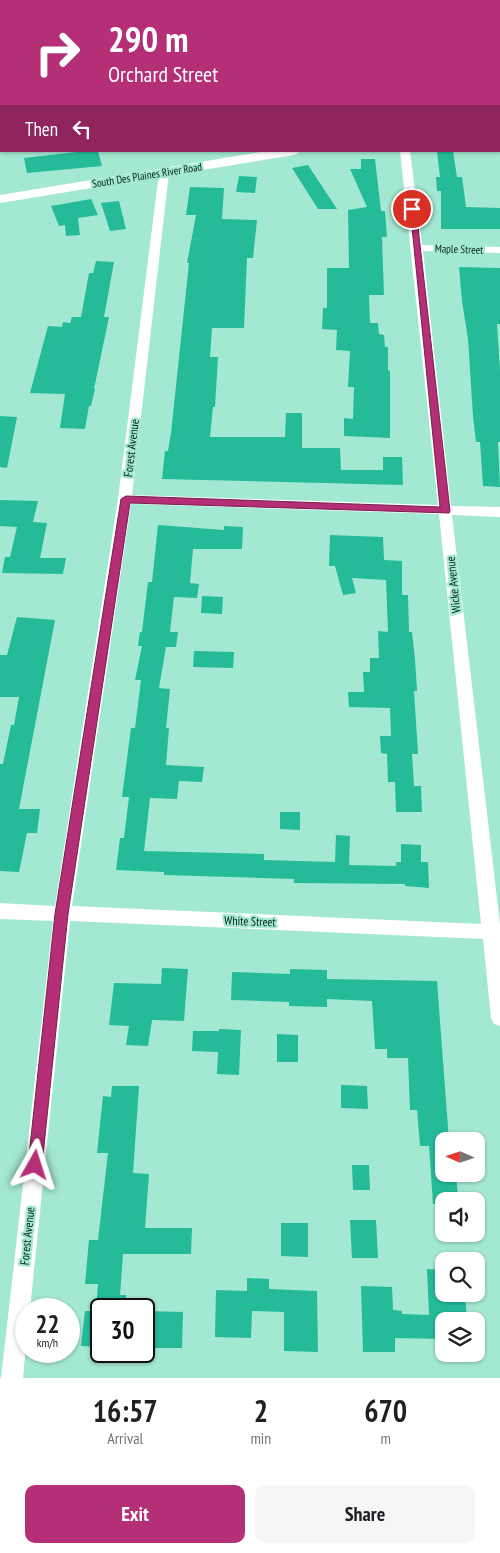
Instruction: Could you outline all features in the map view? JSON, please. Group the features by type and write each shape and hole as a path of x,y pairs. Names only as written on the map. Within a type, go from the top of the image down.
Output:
{"main road":[{"name":"South Des Plaines River Road","path":"0,199 288,152"}],"street":[{"name":"Wicke Avenue","path":"405,152 418,248 445,511 495,932 500,1018"},
{"name":"Forest Avenue","path":"12,1378 62,914 126,499 164,173"},
{"name":"Maple Street","path":"418,248 500,250"},
{"path":"126,499 500,512"},
{"name":"White Street","path":"0,911 495,932"}],"building":[{"path":"76,152 98,152 102,166 27,173 24,158"},
{"path":"437,152 453,152 457,177 462,177 466,207 500,208 500,229 441,229 441,191 437,191 436,177 440,177"},
{"path":"361,159 375,159 381,211 385,211 387,237 382,237 384,295 369,295 370,323 378,323 379,334 384,335 385,347 388,347 390,438 344,436 344,418 353,419 354,387 348,387 350,351 336,350 337,330 322,329 323,308 327,308 327,268 349,268 348,210 367,207 350,169 361,169"},
{"path":"308,165 337,209 318,209 292,168"},
{"path":"239,176 257,177 255,193 236,192"},
{"path":"190,187 224,188 222,219 257,220 253,258 247,258 244,328 212,328 210,357 218,357 215,407 213,407 210,437 285,437 286,413 302,413 302,448 340,448 341,470 383,470 383,457 402,457 403,485 162,479 165,451 168,451 171,433 189,263 187,263 196,215 186,215"},
{"path":"91,199 98,215 78,218 80,235 66,236 65,225 59,226 51,206"},
{"path":"119,201 126,229 110,231 101,203"},
{"path":"96,261 114,262 104,317 109,317 95,389 91,406 89,406 85,429 60,428 65,394 30,393 48,326 62,327 63,322 70,323 72,317 81,317 89,273 93,273"},
{"path":"459,267 500,268 500,324 497,324 500,370 500,442 498,442 500,487 483,486 480,442 476,442 473,416 468,339"},
{"path":"0,416 17,417 7,468 0,467"},
{"path":"0,500 38,501 33,522 47,523 40,558 66,558 63,574 2,573 5,557 10,557 17,527 0,526"},
{"path":"158,525 224,530 224,526 243,527 242,549 193,549 190,583 199,584 197,598 174,597 170,632 178,632 176,647 166,647 159,688 170,689 166,728 169,728 166,765 204,767 202,782 179,781 177,799 150,798 144,851 264,854 264,860 335,862 336,835 350,836 349,865 396,866 396,862 401,862 401,844 421,845 421,862 428,862 429,888 405,886 405,884 294,883 294,879 164,875 164,872 116,870 120,838 124,838 129,797 122,797 131,728 135,728 141,680 135,680 142,646 138,646 140,632 142,632 148,582 152,582"},
{"path":"330,535 383,537 384,560 402,561 402,595 408,595 409,632 412,632 417,691 414,691 418,754 412,754 414,786 421,786 422,812 396,812 395,782 388,782 387,754 381,753 380,736 391,736 390,708 349,707 348,692 364,692 363,672 370,672 370,658 379,658 378,631 388,632 386,580 352,578 356,593 343,595 335,566 329,566"},
{"path":"202,596 223,597 222,614 201,613"},
{"path":"17,617 55,620 19,809 40,809 37,833 27,833 19,872 0,871 0,764 3,764 11,725 14,725 19,697 0,697 0,655 7,655"},
{"path":"194,651 234,652 233,668 193,667"},
{"path":"280,812 300,812 300,830 280,829"},
{"path":"162,968 188,969 184,1021 152,1020 148,1046 126,1045 129,1026 109,1025 114,983 161,984"},
{"path":"290,969 327,970 327,979 437,981 448,1132 435,1132 435,1182 457,1182 458,1192 435,1192 435,1204 433,1204 429,1146 420,1146 417,1110 410,1110 408,1058 387,1058 387,1049 375,1049 372,1001 327,999 327,1007 289,1006 289,1002 231,1000 232,972 290,974"},
{"path":"219,1029 241,1030 239,1075 217,1074 218,1052 192,1051 193,1031 219,1031"},
{"path":"277,1034 298,1035 298,1062 277,1062"},
{"path":"341,1085 367,1086 368,1109 341,1108"},
{"path":"112,1086 139,1086 133,1173 149,1174 145,1228 192,1228 191,1254 123,1254 120,1295 126,1295 126,1298 97,1298 98,1284 85,1284 89,1240 98,1240 108,1153 97,1153 103,1096 111,1097"},
{"path":"352,1165 369,1165 370,1190 353,1190"},
{"path":"350,1220 376,1220 378,1258 352,1258"},
{"path":"281,1223 308,1223 308,1257 281,1256"},
{"path":"427,1269 435,1269 435,1302 466,1302 466,1312 435,1312 435,1339 395,1338 395,1352 363,1352 361,1286 392,1287 393,1310 402,1311 402,1314 429,1315"},
{"path":"247,1278 269,1279 269,1289 317,1291 318,1352 284,1351 284,1312 252,1311 251,1338 215,1337 216,1290 247,1291"},
{"path":"85,1311 90,1311 90,1346 81,1346"},
{"path":"155,1311 183,1312 182,1348 155,1348"}],"route":[{"path":"35,1165 62,914 126,499 445,511 418,248 412,209"}]}
